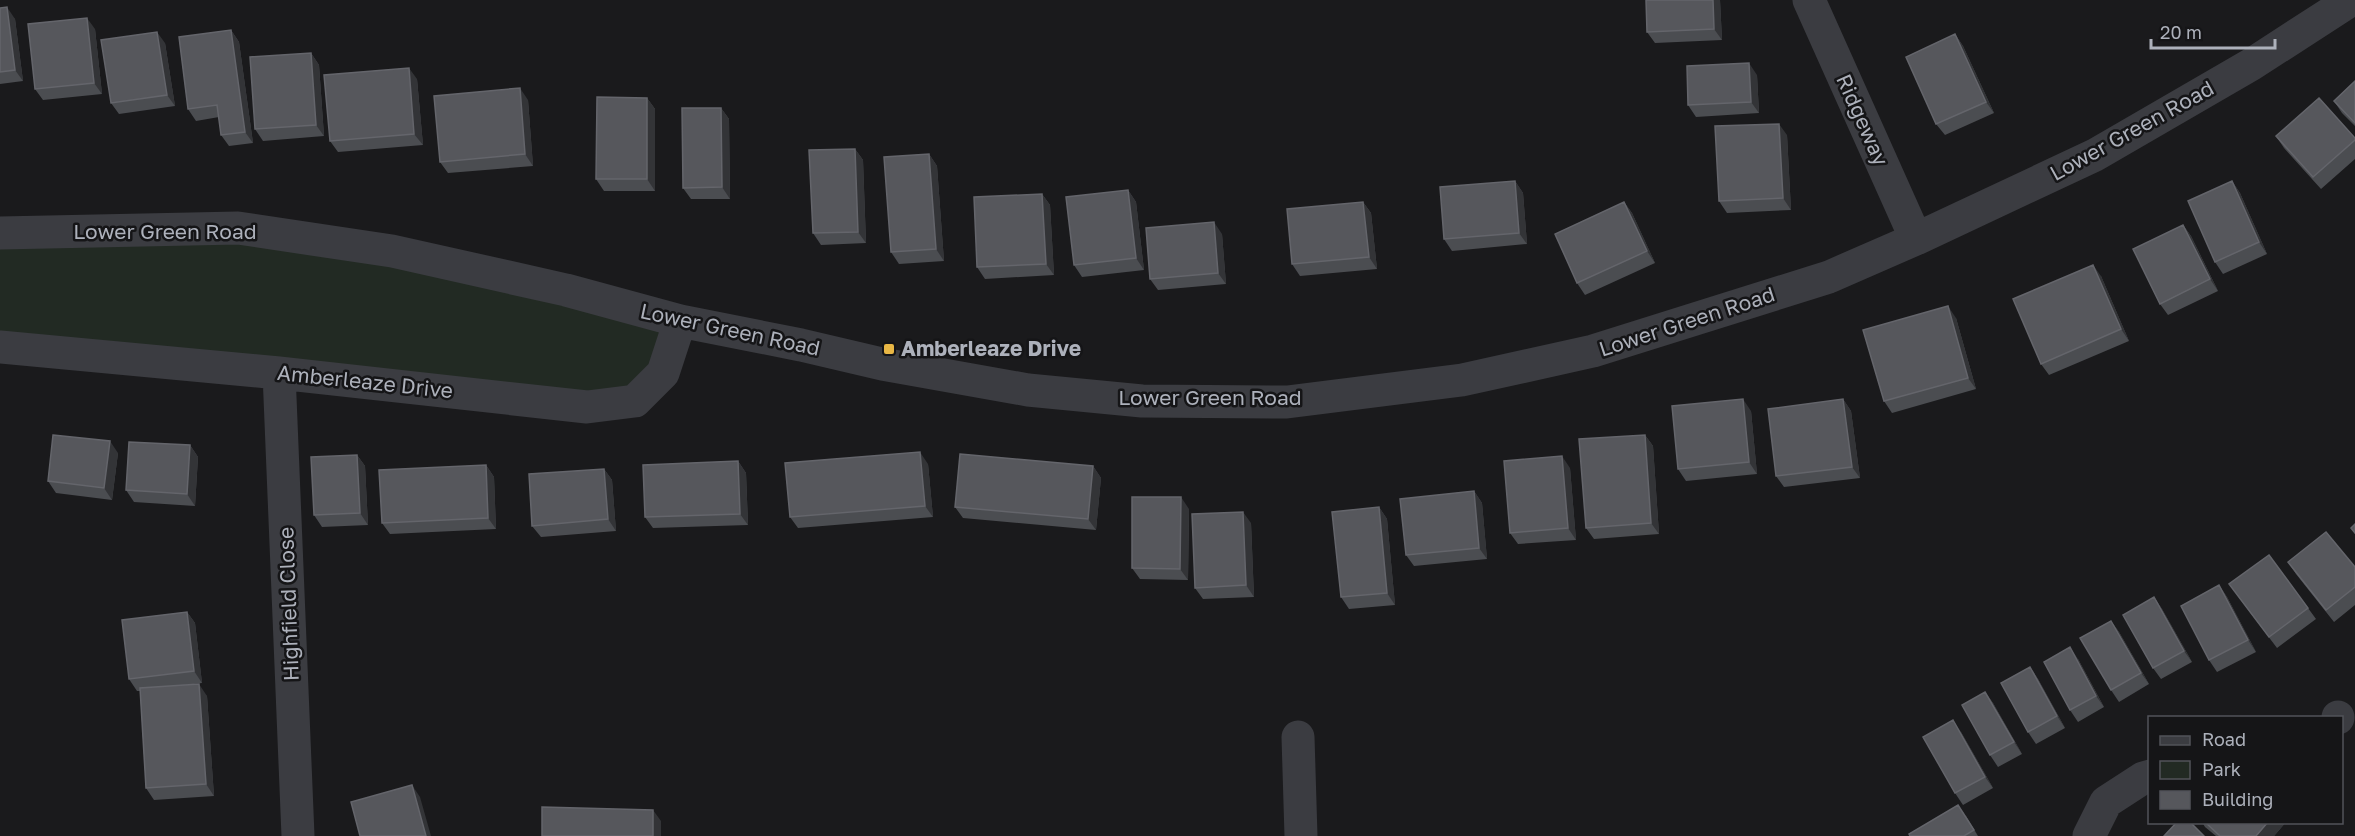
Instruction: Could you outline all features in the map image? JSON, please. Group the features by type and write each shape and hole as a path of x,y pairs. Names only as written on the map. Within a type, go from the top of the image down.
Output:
{"street":[{"name":"Ridgeway","path":"1809,0 1916,239"},
{"name":"Lower Green Road","path":"0,233 238,228 392,251 566,290 680,321 882,364 1028,390 1142,401 1287,402 1462,380 1593,351 1829,277 2095,155 2252,64 2351,0"},
{"name":"Amberleaze Drive","path":"0,347 279,373 587,407 635,401 663,373 680,321"},
{"name":"Highfield Close","path":"279,373 298,836"},
{"path":"1298,738 1301,836"},
{"path":"2089,836 2106,802 2148,777"}],"green space":[{"path":"238,228 680,321 635,401 0,347 0,233"}],"building":[{"path":"1646,0 1713,0 1714,29 1647,32"},
{"path":"7,7 15,70 0,72 0,8"},
{"path":"87,18 94,83 35,89 28,24"},
{"path":"231,30 245,132 221,135 217,105 188,109 179,37"},
{"path":"157,32 167,95 111,103 101,40"},
{"path":"1955,34 1986,102 1936,124 1906,57"},
{"path":"311,53 316,125 255,129 250,57"},
{"path":"1749,63 1751,102 1688,105 1687,66"},
{"path":"409,68 414,134 330,141 324,75"},
{"path":"2355,81 2355,123 2334,101"},
{"path":"520,88 525,154 440,162 434,96"},
{"path":"597,97 647,98 647,179 596,179"},
{"path":"2319,98 2355,140 2313,177 2276,136"},
{"path":"682,108 721,108 722,187 683,188"},
{"path":"1779,124 1783,198 1719,201 1715,126"},
{"path":"855,149 858,232 813,233 809,150"},
{"path":"929,154 936,249 891,252 884,157"},
{"path":"1515,181 1519,233 1444,239 1440,187"},
{"path":"2232,181 2259,242 2215,262 2188,201"},
{"path":"1128,190 1136,258 1074,265 1066,197"},
{"path":"1042,194 1046,264 977,267 974,197"},
{"path":"1363,202 1369,257 1292,264 1287,209"},
{"path":"1624,202 1647,251 1577,283 1555,234"},
{"path":"1214,222 1218,273 1150,279 1146,228"},
{"path":"2183,225 2210,279 2160,304 2133,249"},
{"path":"2093,265 2121,329 2041,364 2013,299"},
{"path":"1948,306 1968,378 1884,401 1863,330"},
{"path":"1743,399 1749,462 1678,469 1672,406"},
{"path":"1843,399 1852,467 1776,476 1768,409"},
{"path":"53,435 110,441 104,488 48,481"},
{"path":"1645,435 1651,523 1586,528 1579,439"},
{"path":"129,442 190,445 187,494 126,490"},
{"path":"920,452 925,506 790,517 785,463"},
{"path":"960,454 1093,466 1088,519 955,507"},
{"path":"357,455 360,513 314,515 311,457"},
{"path":"1562,456 1568,528 1510,533 1504,461"},
{"path":"738,461 740,514 645,517 643,465"},
{"path":"486,465 488,518 382,523 379,470"},
{"path":"604,469 608,519 532,526 529,474"},
{"path":"1474,491 1479,548 1406,555 1400,499"},
{"path":"1132,497 1181,497 1180,569 1132,568"},
{"path":"1379,507 1387,593 1341,597 1332,512"},
{"path":"1243,512 1246,585 1195,588 1192,514"},
{"path":"2326,532 2355,567 2355,587 2326,610 2288,562"},
{"path":"2269,555 2308,608 2269,637 2229,584"},
{"path":"2219,585 2248,640 2209,660 2181,606"},
{"path":"2154,597 2184,651 2153,668 2123,615"},
{"path":"187,612 194,671 129,679 122,620"},
{"path":"2111,621 2141,673 2111,690 2080,638"},
{"path":"2070,647 2096,696 2070,710 2044,662"},
{"path":"2030,667 2057,716 2028,732 2001,683"},
{"path":"199,684 206,784 146,788 140,688"},
{"path":"1985,692 2014,742 1990,755 1962,705"},
{"path":"1953,720 1985,777 1955,793 1923,737"},
{"path":"412,785 426,836 360,836 351,802"},
{"path":"1958,805 1974,830 1964,836 1910,836 1909,834"},
{"path":"542,807 653,810 653,836 542,836"},
{"path":"2175,824 2192,824 2204,836 2164,836"},
{"path":"2207,824 2266,824 2256,836 2220,836"}],"place":[{"name":"Amberleaze Drive","path":"889,349"}]}
